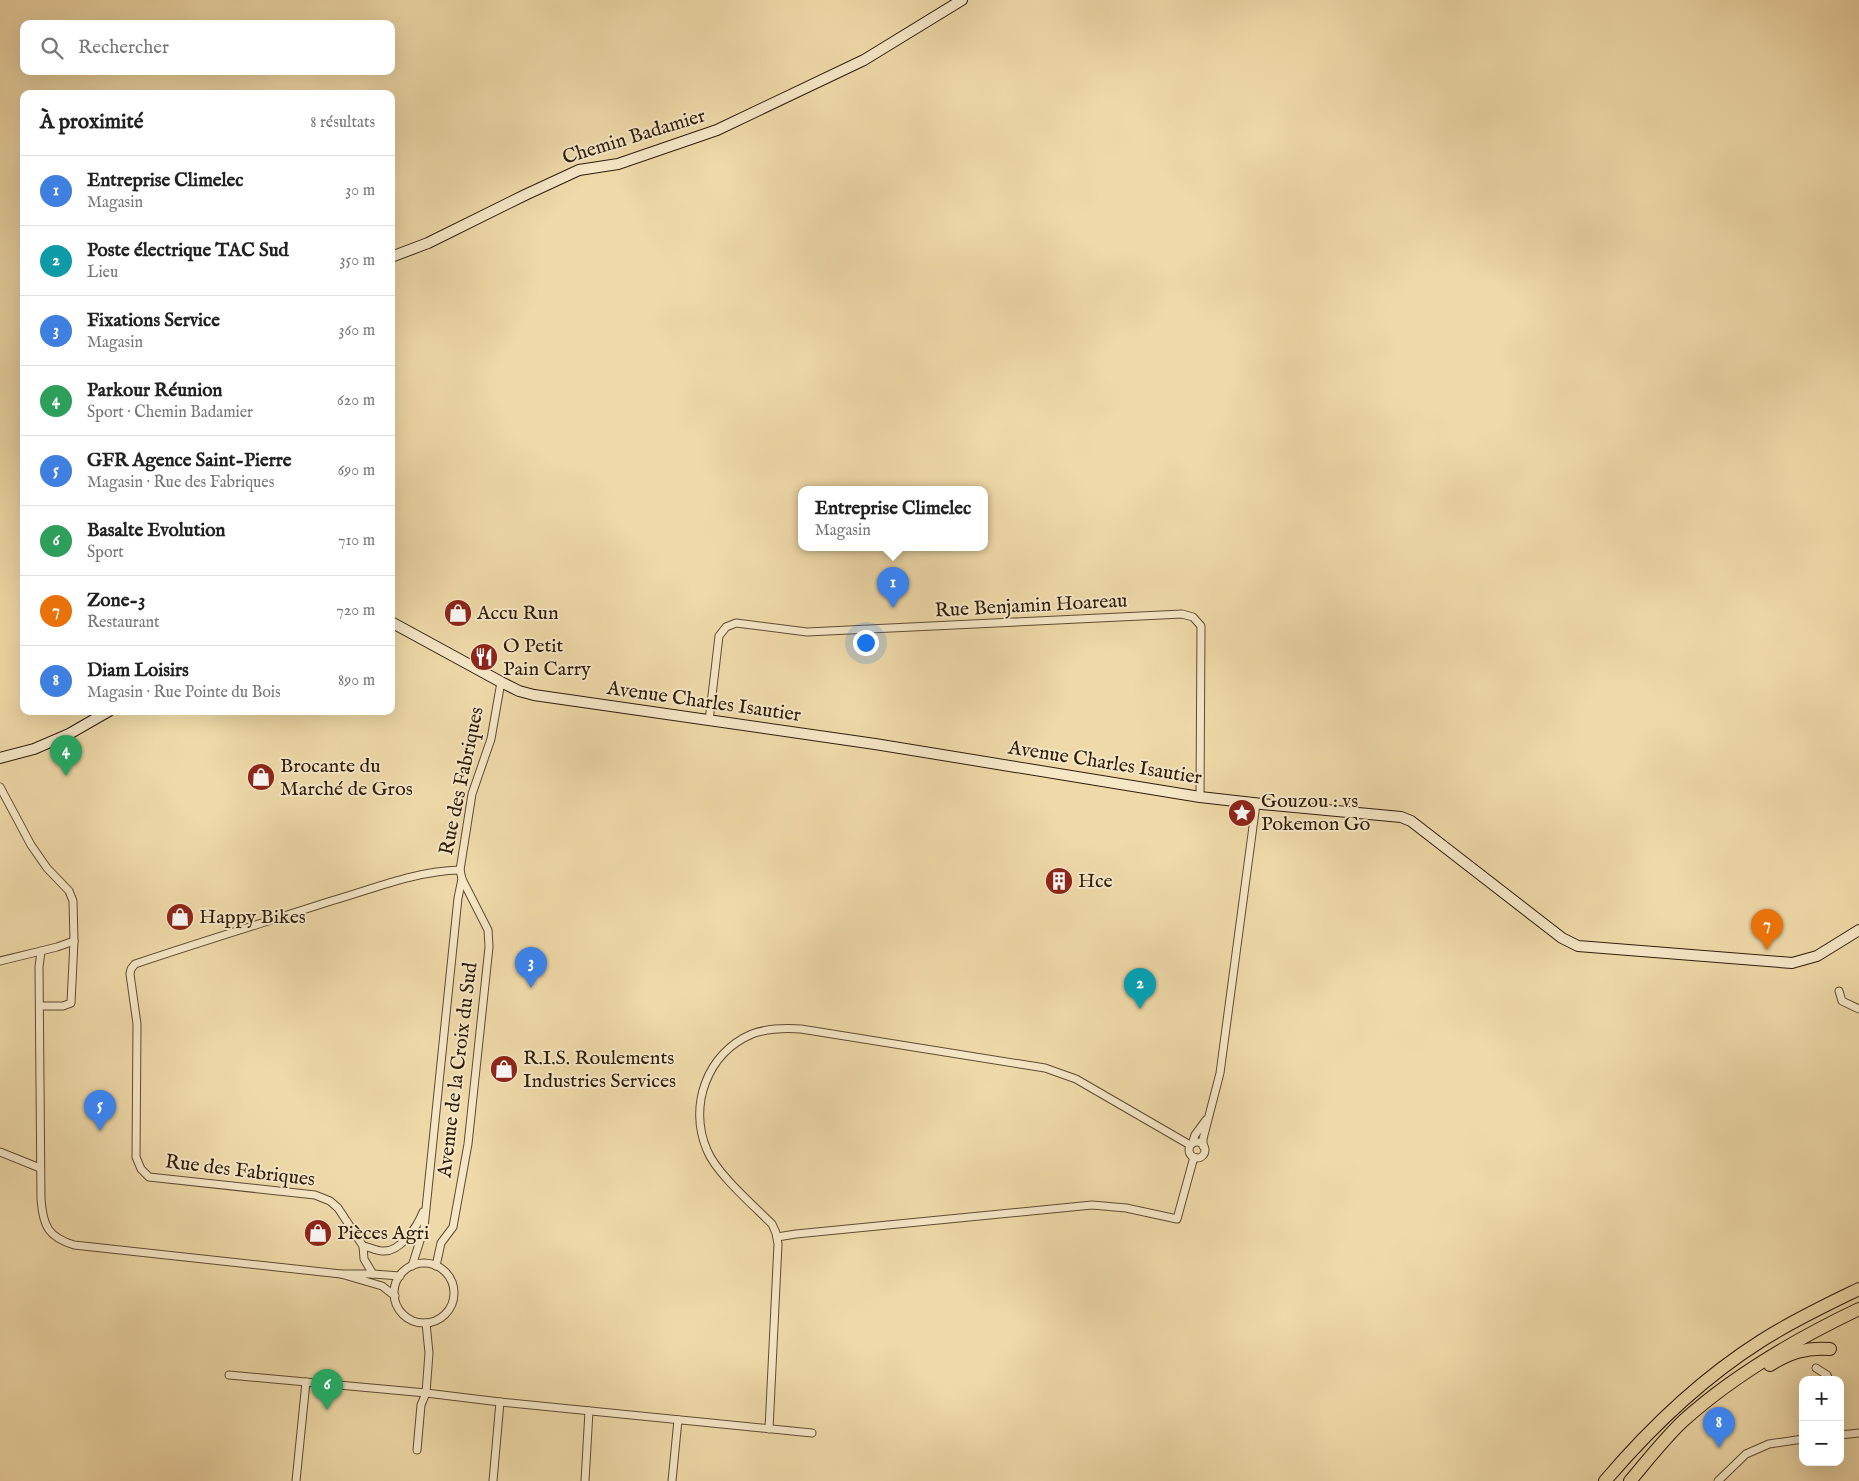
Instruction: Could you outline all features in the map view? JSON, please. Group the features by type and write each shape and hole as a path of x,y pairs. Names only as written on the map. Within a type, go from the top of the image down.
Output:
{"highway":[{"path":"1605,1481 1669,1411 1732,1360 1792,1323 1859,1289"},
{"path":"1631,1480 1682,1422 1716,1394 1783,1348 1859,1309"},
{"path":"1631,1480 1690,1425 1751,1377 1776,1361 1801,1350 1814,1348 1830,1349"}],"street":[{"name":"Chemin Badamier","path":"395,255 428,243 579,170 618,164 717,130 864,60 962,0"},
{"name":"Rue Benjamin Hoareau","path":"709,721 719,636 726,627 736,623 807,632 1182,614 1192,617 1200,626 1200,796"},
{"name":"Avenue Charles Isautier","path":"395,624 501,682 519,691 534,695 876,744 1256,804 1401,817 1411,821 1562,938 1578,946 1792,963 1817,956 1859,930"},
{"name":"Rue des Fabriques","path":"373,1274 364,1259 363,1246 338,1208 330,1201 315,1195 149,1177 141,1169 136,1157 137,1024 130,974 131,969 135,964 207,940 401,880 435,871 460,870 472,794 489,746 501,682"},
{"path":"0,758 34,750 69,734 101,715"},
{"path":"0,787 31,846 47,868 69,891 73,901 74,941 71,1004 41,1006"},
{"path":"1210,1113 1191,1144 1189,1152 1194,1157 1203,1155 1203,1139 1210,1113 1222,1056 1256,804"},
{"name":"Avenue de la Croix du Sud","path":"436,1266 440,1242 453,1227 466,1151 489,947 488,930 462,879 460,870"},
{"name":"Avenue de la Croix du Sud","path":"412,1266 424,1228 458,898 462,879"},
{"path":"0,961 74,941"},
{"path":"41,951 39,967 41,1006 40,1168 42,1212 56,1239 85,1246 341,1274 400,1276"},
{"path":"1839,991 1842,1001 1859,1009"},
{"path":"770,1429 777,1237 772,1224 714,1164 700,1131 699,1111 707,1077 726,1051 740,1040 769,1030 783,1028 801,1029 1045,1068 1076,1079 1191,1144 1199,1142 1203,1146"},
{"path":"0,1152 40,1168"},
{"path":"777,1237 1092,1206 1126,1208 1177,1218 1194,1157"},
{"path":"363,1246 383,1252 395,1248 417,1224 426,1204"},
{"path":"424,1264 436,1266 449,1278 454,1289 453,1301 444,1316 438,1320 426,1323 413,1321 399,1308 395,1296 396,1284 400,1276 412,1266 424,1264"},
{"path":"341,1274 382,1286 395,1296"},
{"path":"417,1450 421,1406 426,1393 429,1353 426,1323"},
{"path":"1816,1368 1827,1376"},
{"path":"229,1375 426,1393 812,1433"},
{"path":"296,1481 306,1382"},
{"path":"493,1481 500,1402"},
{"path":"585,1481 589,1411"},
{"path":"672,1481 678,1420"},
{"path":"1844,1434 1859,1432"},
{"path":"1718,1481 1746,1454 1769,1444 1799,1440"}],"place":[{"name":"Entreprise Climelec","path":"893,608"},
{"name":"Accu Run","path":"458,613"},
{"name":"O Petit Pain Carry","path":"484,657"},
{"name":"Parkour Réunion","path":"66,776"},
{"name":"Brocante du Marché de Gros","path":"261,777"},
{"name":"Gouzou : vs Pokemon Go","path":"1242,813"},
{"name":"Hce","path":"1059,881"},
{"name":"Happy Bikes","path":"180,917"},
{"name":"Zone-3","path":"1767,950"},
{"name":"Fixations Service","path":"531,988"},
{"name":"Poste électrique TAC Sud","path":"1140,1009"},
{"name":"R.I.S. Roulements Industries Services","path":"504,1069"},
{"name":"GFR Agence Saint-Pierre","path":"100,1131"},
{"name":"Pièces Agri","path":"318,1233"},
{"name":"Basalte Evolution","path":"327,1410"},
{"name":"Diam Loisirs","path":"1719,1448"}]}
